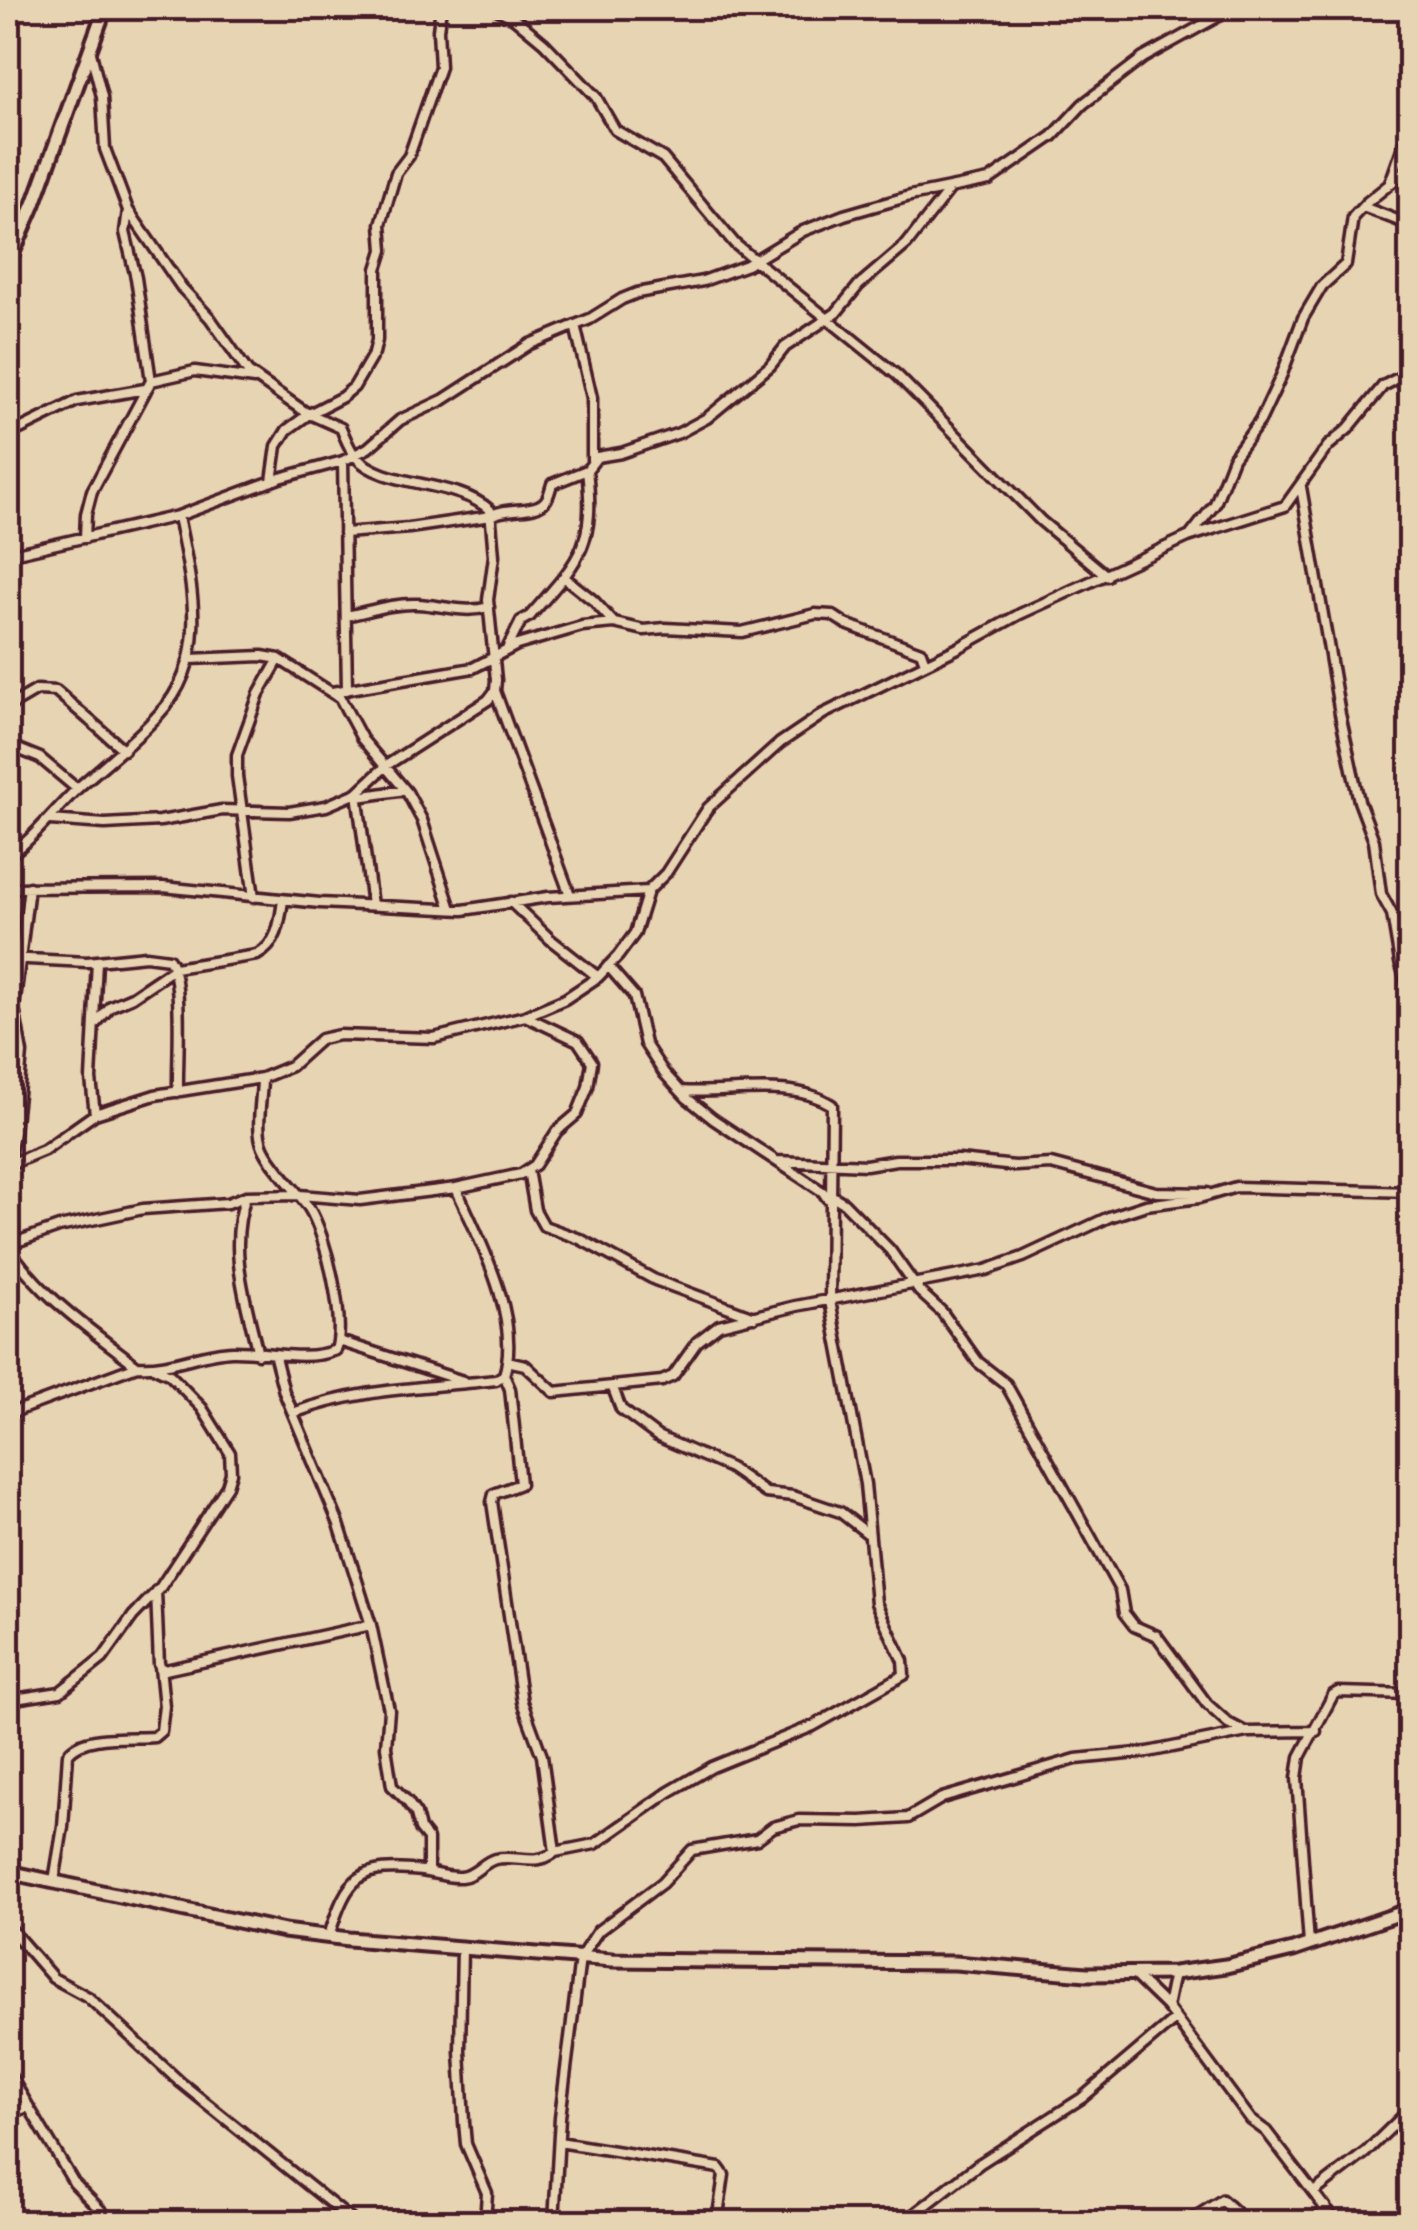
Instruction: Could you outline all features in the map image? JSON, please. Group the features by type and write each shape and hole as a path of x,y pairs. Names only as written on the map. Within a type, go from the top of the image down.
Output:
{"street":[{"path":"8,264 34,204 104,11 166,8"},
{"path":"272,481 277,446 287,430 354,387 374,353 376,279 384,250 381,224 396,173 409,156 440,67 441,8"},
{"path":"495,8 538,36 596,97 615,130 663,158 728,236 897,375 1041,522 1107,576"},
{"path":"8,555 178,516 272,481 343,461 368,448 400,420 443,400 530,344 636,293 703,281 755,260 824,221 899,198 976,186 1053,136 1084,104 1142,58 1226,8"},
{"path":"90,49 102,97 105,149 128,210 182,288 210,318 248,372 309,414 341,428 354,455 370,468 466,496 490,510 494,556 489,607 496,653 495,691 570,894"},
{"path":"1388,185 1410,126"},
{"path":"1188,538 1215,504 1234,458 1260,421 1303,318 1322,286 1346,264 1354,217 1410,168"},
{"path":"592,460 691,428 744,390 785,347 828,319 906,244 949,190"},
{"path":"1362,207 1410,226"},
{"path":"85,538 92,490 151,381 136,278 124,232 128,210"},
{"path":"507,649 521,621 575,566 588,536 592,398 574,324"},
{"path":"151,381 195,371 258,380"},
{"path":"29,887 14,1008 22,1053 8,1163 44,1150 95,1114 154,1095 262,1078 290,1066 321,1039 339,1035 434,1038 525,1016 564,999 608,966 635,933 648,891 666,873 708,808 780,743 823,714 1020,614 1188,538 1286,506 1328,446 1348,429 1383,386 1410,372"},
{"path":"8,435 77,401 145,390"},
{"path":"343,461 347,690"},
{"path":"344,533 409,528 538,506 546,500 552,484 587,470"},
{"path":"1301,487 1340,714 1359,801 1374,842 1377,881 1392,914 1410,993"},
{"path":"1215,504 1220,527"},
{"path":"8,856 163,711 190,660 195,620 178,516"},
{"path":"566,578 614,623"},
{"path":"346,616 389,604 475,611 489,607"},
{"path":"332,692 473,668 507,649 582,626 614,623 644,630 742,632 815,614 832,614 846,624 920,652 925,663"},
{"path":"190,660 262,656 279,660 340,698 362,739 405,790 422,820 451,909"},
{"path":"254,897 237,755 260,694 279,660"},
{"path":"8,707 37,690 56,691 124,750"},
{"path":"357,795 386,765 458,721 495,691"},
{"path":"8,744 40,758 76,789"},
{"path":"50,820 105,824 222,810 307,810 357,795 405,790"},
{"path":"357,795 372,905"},
{"path":"8,888 163,886 283,900 463,910 570,894 648,891"},
{"path":"96,1023 111,1006 175,968 258,955 267,950 278,930 283,900"},
{"path":"511,902 550,940 598,976"},
{"path":"8,958 169,959 175,968 179,1006 178,1092"},
{"path":"95,1114 91,1079 97,961"},
{"path":"608,966 634,996 645,1044 680,1091 712,1119 829,1198 844,1203 890,1250 978,1362 1006,1384 1115,1582 1126,1617 1140,1630 1157,1636 1207,1704 1228,1723 1246,1732"},
{"path":"137,1366 54,1302 36,1285 8,1246 87,1220 172,1206 228,1202 246,1196 360,1200 456,1188 521,1174 547,1150 557,1131 577,1114 588,1087 592,1062 578,1041 525,1016"},
{"path":"155,1368 210,1353 275,1357 323,1355 336,1350 339,1341 335,1298 320,1231 300,1195 261,1143 262,1078"},
{"path":"329,1936 335,1916 360,1875 378,1868 462,1878 494,1859 532,1861 594,1844 712,1766 813,1726 904,1675 902,1661 876,1602 865,1484 830,1301 832,1105 822,1099 741,1088 722,1092 680,1091"},
{"path":"777,1162 830,1165 959,1160 1015,1166 1051,1164 1156,1192 1211,1194"},
{"path":"528,1170 535,1210 544,1226 580,1239 655,1280 754,1317"},
{"path":"507,1361 525,1365 554,1392 662,1381 673,1376 710,1330 754,1317 986,1270 1109,1216 1146,1205 1236,1187 1410,1192"},
{"path":"456,1188 503,1296 507,1361 504,1375 510,1389 520,1484 494,1494 492,1502 522,1702 542,1756 555,1852"},
{"path":"246,1196 238,1218 236,1248 258,1354"},
{"path":"339,1341 469,1383"},
{"path":"275,1357 325,1487 371,1624 389,1710 386,1747 392,1786 407,1800 428,1839 428,1869 423,1871"},
{"path":"8,1414 137,1366 155,1368 170,1374 202,1408 230,1453 232,1473 156,1591 104,1658 60,1692 8,1700"},
{"path":"294,1414 330,1399 496,1380 504,1375"},
{"path":"614,1388 621,1409 657,1436 730,1468 766,1493 793,1496 840,1512 868,1533"},
{"path":"54,1880 68,1754 74,1746 87,1742 154,1737 161,1730 164,1706 156,1591"},
{"path":"160,1668 371,1624"},
{"path":"1309,1944 1296,1778 1300,1757 1338,1692 1410,1694"},
{"path":"554,2222 580,1958 598,1930 662,1883 696,1848 757,1839 773,1828 799,1820 908,1818 942,1798 1076,1759 1148,1752 1246,1732 1316,1731"},
{"path":"8,1872 329,1936 580,1958 955,1963 1134,1975 1226,1966 1309,1944 1410,1910"},
{"path":"8,1926 52,1978 88,1996 180,2082 354,2222"},
{"path":"462,1948 460,2051 464,2122 466,2144 487,2194 486,2222"},
{"path":"1167,2007 1174,1973"},
{"path":"1134,1975 1167,2007 1252,2120 1266,2131 1336,2222"},
{"path":"907,2220 979,2164 1082,2098 1174,2020"},
{"path":"8,2072 74,2183 112,2222"},
{"path":"8,2114 28,2108"},
{"path":"1314,2192 1366,2152 1410,2109"},
{"path":"559,2142 719,2168 724,2176 717,2222"},
{"path":"1187,2222 1222,2200 1246,2222"},
{"path":"1318,2222 1325,2206"},
{"path":"907,2220 934,2222"},
{"path":"1114,2222 1179,2222"}]}
